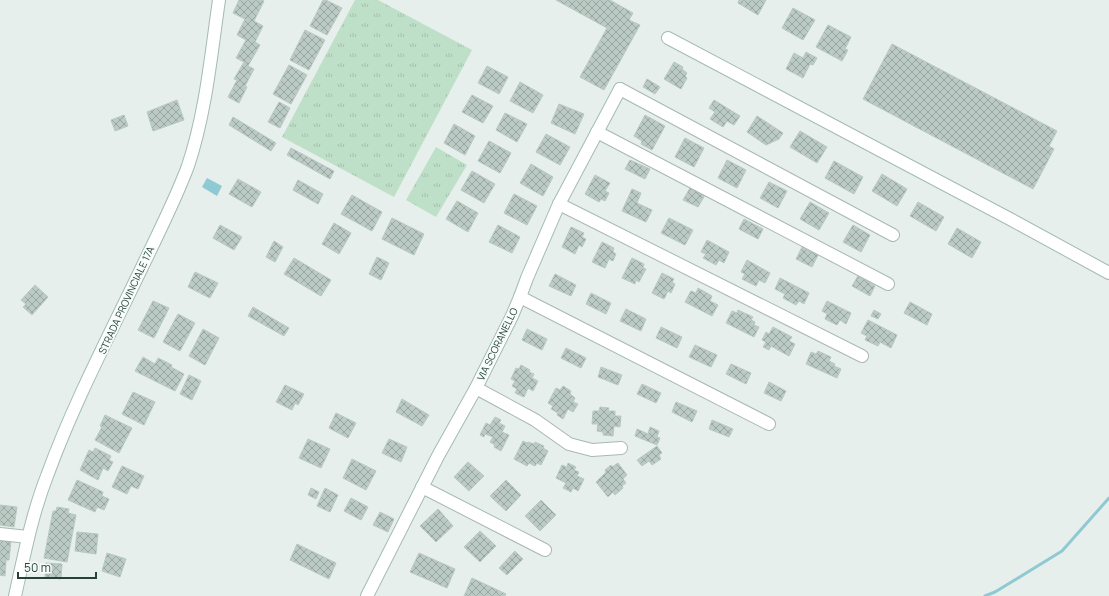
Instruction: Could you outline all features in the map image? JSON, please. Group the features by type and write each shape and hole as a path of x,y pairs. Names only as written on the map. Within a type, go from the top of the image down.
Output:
{"street":[{"name":"STRADA PROVINCIALE 17A","path":"15,596 28,538 42,491 56,453 77,403 173,200 187,167 202,115 219,0"},
{"path":"668,38 1109,273"},
{"name":"VIA SCORANELLO","path":"367,596 422,488 476,388 520,297 559,204 620,89 893,235"},
{"path":"597,132 888,284"},
{"path":"559,204 862,356"},
{"path":"520,297 768,424"},
{"path":"476,388 535,420 570,444 592,450 621,448"},
{"path":"422,488 545,550"},
{"path":"0,534 28,538"}],"green space":[{"path":"355,0 378,0 472,50 394,197 282,137"},
{"path":"436,147 467,165 436,217 406,200"}],"water":[{"path":"207,178 222,186 217,196 202,187"}],"building":[{"path":"239,0 264,1 254,21 263,26 255,42 260,45 248,66 254,69 245,86 247,87 239,103 228,97 237,80 234,79 244,62 236,58 246,40 237,35 245,19 233,13"},
{"path":"323,0 342,8 327,35 310,26"},
{"path":"556,0 610,0 633,13 629,20 640,25 604,90 580,77 607,28"},
{"path":"739,0 766,0 758,15 738,3"},
{"path":"793,8 815,20 803,40 782,28"},
{"path":"828,25 851,37 845,49 848,50 842,61 816,47"},
{"path":"305,30 325,40 309,70 290,60"},
{"path":"892,44 1057,131 1049,146 1054,149 1033,189 863,99"},
{"path":"806,52 817,58 813,65 810,64 803,78 786,69 794,53 803,58"},
{"path":"674,62 683,67 682,69 687,73 685,76 687,78 681,89 664,79"},
{"path":"289,65 307,75 291,104 273,94"},
{"path":"487,66 508,77 499,94 478,83"},
{"path":"647,79 660,87 655,94 643,87"},
{"path":"520,82 543,95 533,113 510,101"},
{"path":"472,95 493,106 483,123 462,112"},
{"path":"177,100 184,120 153,131 147,112"},
{"path":"714,100 740,116 734,125 727,121 723,127 710,119 715,112 709,108"},
{"path":"279,102 290,108 280,128 268,122"},
{"path":"559,104 584,114 575,134 551,123"},
{"path":"505,113 527,124 517,142 496,130"},
{"path":"124,115 128,126 115,131 111,120"},
{"path":"645,115 665,126 652,150 641,144 642,141 634,136"},
{"path":"757,116 783,133 779,139 766,145 747,132"},
{"path":"233,117 276,143 271,151 229,125"},
{"path":"454,124 475,136 465,155 444,143"},
{"path":"800,131 827,147 817,163 790,147"},
{"path":"546,134 570,147 560,165 536,152"},
{"path":"685,138 704,148 694,167 675,157"},
{"path":"489,141 511,153 500,173 478,161"},
{"path":"291,148 334,171 330,179 287,155"},
{"path":"630,160 650,169 645,179 625,169"},
{"path":"727,160 746,170 737,188 718,178"},
{"path":"834,161 863,177 854,194 825,178"},
{"path":"531,164 553,177 543,196 520,183"},
{"path":"472,171 495,184 484,203 461,190"},
{"path":"882,174 907,189 897,206 872,191"},
{"path":"595,175 610,183 605,191 609,193 605,201 601,199 599,202 585,194"},
{"path":"238,179 261,192 252,207 229,194"},
{"path":"298,180 323,194 318,204 293,190"},
{"path":"769,182 787,191 778,208 760,198"},
{"path":"690,188 705,195 698,207 683,200"},
{"path":"632,189 641,193 637,203 652,210 646,222 622,211"},
{"path":"514,194 537,206 527,225 504,213"},
{"path":"352,195 382,212 372,231 341,214"},
{"path":"457,201 478,213 468,232 446,219"},
{"path":"810,202 829,213 819,230 800,219"},
{"path":"918,202 944,217 936,231 910,216"},
{"path":"392,218 424,234 414,255 382,239"},
{"path":"669,218 693,230 685,245 661,233"},
{"path":"744,219 763,229 758,239 739,229"},
{"path":"334,223 351,233 339,254 322,244"},
{"path":"220,225 242,237 234,250 213,238"},
{"path":"498,225 520,237 512,253 489,242"},
{"path":"853,225 870,235 861,252 843,242"},
{"path":"571,227 584,233 582,237 586,239 582,247 579,245 575,254 562,247"},
{"path":"957,228 981,242 972,258 948,244"},
{"path":"707,240 729,252 724,263 719,260 716,265 703,258 706,254 701,252"},
{"path":"274,241 283,247 275,262 266,257"},
{"path":"602,242 614,248 613,252 616,254 613,261 609,259 605,268 592,262"},
{"path":"802,247 818,255 812,267 796,259"},
{"path":"377,257 389,263 381,280 369,274"},
{"path":"294,258 331,280 321,296 284,274"},
{"path":"632,258 644,264 643,268 646,269 639,282 636,280 635,284 622,278"},
{"path":"747,260 770,273 765,283 759,280 756,286 742,279 745,274 741,272"},
{"path":"195,272 218,283 210,298 188,287"},
{"path":"662,273 674,279 672,282 675,284 671,293 668,291 664,299 652,293"},
{"path":"555,274 576,285 571,296 549,286"},
{"path":"858,276 875,286 870,296 852,286"},
{"path":"780,278 809,293 804,304 799,301 796,305 783,298 785,294 775,289"},
{"path":"35,285 48,297 32,315 23,307 26,304 21,300"},
{"path":"698,288 712,296 710,301 718,305 712,316 685,302 691,291 696,293"},
{"path":"591,293 611,303 606,314 586,304"},
{"path":"153,301 169,308 154,338 138,330"},
{"path":"827,301 851,313 846,324 840,320 837,325 825,319 827,314 822,311"},
{"path":"910,302 932,314 927,325 904,313"},
{"path":"253,307 289,328 284,336 248,316"},
{"path":"626,309 646,319 641,331 620,321"},
{"path":"738,310 753,317 751,320 755,322 754,325 759,327 754,337 726,323 732,311 737,313"},
{"path":"874,310 881,314 878,319 871,316"},
{"path":"178,314 195,323 180,351 163,342"},
{"path":"868,320 897,335 891,348 880,342 878,346 865,340 867,336 861,333"},
{"path":"661,327 682,337 677,348 656,338"},
{"path":"773,327 792,337 789,341 795,344 789,356 771,346 769,350 763,347 766,342 762,340 766,332 769,334"},
{"path":"203,329 219,338 205,365 189,356"},
{"path":"527,329 547,339 542,350 522,340"},
{"path":"695,345 717,355 711,367 689,357"},
{"path":"566,348 586,358 581,368 561,358"},
{"path":"818,351 831,357 829,361 835,364 834,366 841,369 837,378 806,364 811,352 816,354"},
{"path":"143,357 155,364 158,358 172,365 171,367 184,374 175,391 135,371"},
{"path":"731,364 751,373 746,384 726,374"},
{"path":"521,365 530,370 529,372 534,374 532,378 538,381 533,391 528,388 524,397 515,393 517,389 512,386 515,381 511,379 516,368 519,369"},
{"path":"601,367 622,375 618,385 598,377"},
{"path":"189,375 201,381 192,400 180,394"},
{"path":"769,382 786,391 781,401 764,393"},
{"path":"642,384 661,393 656,403 637,394"},
{"path":"285,385 304,394 298,405 295,403 292,410 276,402"},
{"path":"563,386 571,391 570,394 575,398 573,402 578,404 573,412 568,409 563,419 557,415 558,413 551,409 553,406 548,403 556,388 560,390"},
{"path":"133,392 155,402 144,425 122,414"},
{"path":"402,399 429,415 422,426 396,412"},
{"path":"676,402 697,411 692,422 672,412"},
{"path":"600,407 609,408 608,411 615,411 615,416 621,416 620,427 614,426 613,436 603,435 603,432 597,431 598,424 592,424 593,411 599,411"},
{"path":"336,413 356,423 348,438 329,428"},
{"path":"105,415 132,428 119,453 95,440 102,427 100,426"},
{"path":"495,417 501,420 499,423 505,426 502,432 509,435 501,451 494,447 495,445 490,442 493,437 485,434 484,437 480,435 486,423 490,425"},
{"path":"712,420 733,429 729,437 709,429"},
{"path":"650,427 659,431 657,437 660,438 657,445 635,436 637,429 648,434"},
{"path":"308,439 330,449 321,468 299,458"},
{"path":"389,439 407,447 401,462 382,453"},
{"path":"523,441 534,444 535,442 544,446 543,448 548,451 541,465 537,463 535,466 529,463 527,466 514,459"},
{"path":"657,446 662,453 659,455 661,459 652,465 649,461 642,466 637,460"},
{"path":"95,448 111,456 109,460 113,462 108,471 103,468 98,480 80,470 89,450 93,452"},
{"path":"352,459 376,471 366,490 343,478"},
{"path":"468,462 484,476 469,491 454,477"},
{"path":"568,463 576,467 574,470 579,472 577,476 584,479 578,491 573,488 571,492 563,488 566,483 556,478 562,465 567,467"},
{"path":"618,463 627,475 623,479 626,483 615,495 613,492 608,497 596,482 606,472 605,470 611,465 612,467"},
{"path":"122,466 144,476 138,489 131,486 127,494 112,487"},
{"path":"77,480 103,492 102,496 109,499 104,510 97,507 95,512 68,500"},
{"path":"506,480 521,495 506,511 490,496"},
{"path":"311,488 319,492 316,499 308,495"},
{"path":"325,488 338,495 330,512 317,506"},
{"path":"351,498 368,507 361,520 344,511"},
{"path":"541,500 556,515 540,531 525,516"},
{"path":"0,505 17,507 14,527 0,525"},
{"path":"57,507 69,509 68,513 76,515 67,562 44,558 53,511 56,511"},
{"path":"438,509 453,526 436,542 420,526"},
{"path":"380,512 394,519 388,532 373,525"},
{"path":"480,531 496,546 480,562 464,547"},
{"path":"77,532 98,534 96,554 75,551"},
{"path":"0,540 11,541 9,560 6,560 5,576 0,575"},
{"path":"297,544 336,563 329,579 290,560"},
{"path":"515,551 523,559 507,575 499,568"},
{"path":"107,553 126,559 120,577 102,571"},
{"path":"419,553 455,569 447,588 410,572"},
{"path":"46,563 62,564 61,579 45,577"},
{"path":"472,578 506,594 505,596 464,596"}],"waterway":[{"path":"985,596 995,592 1062,551 1109,498"}]}
